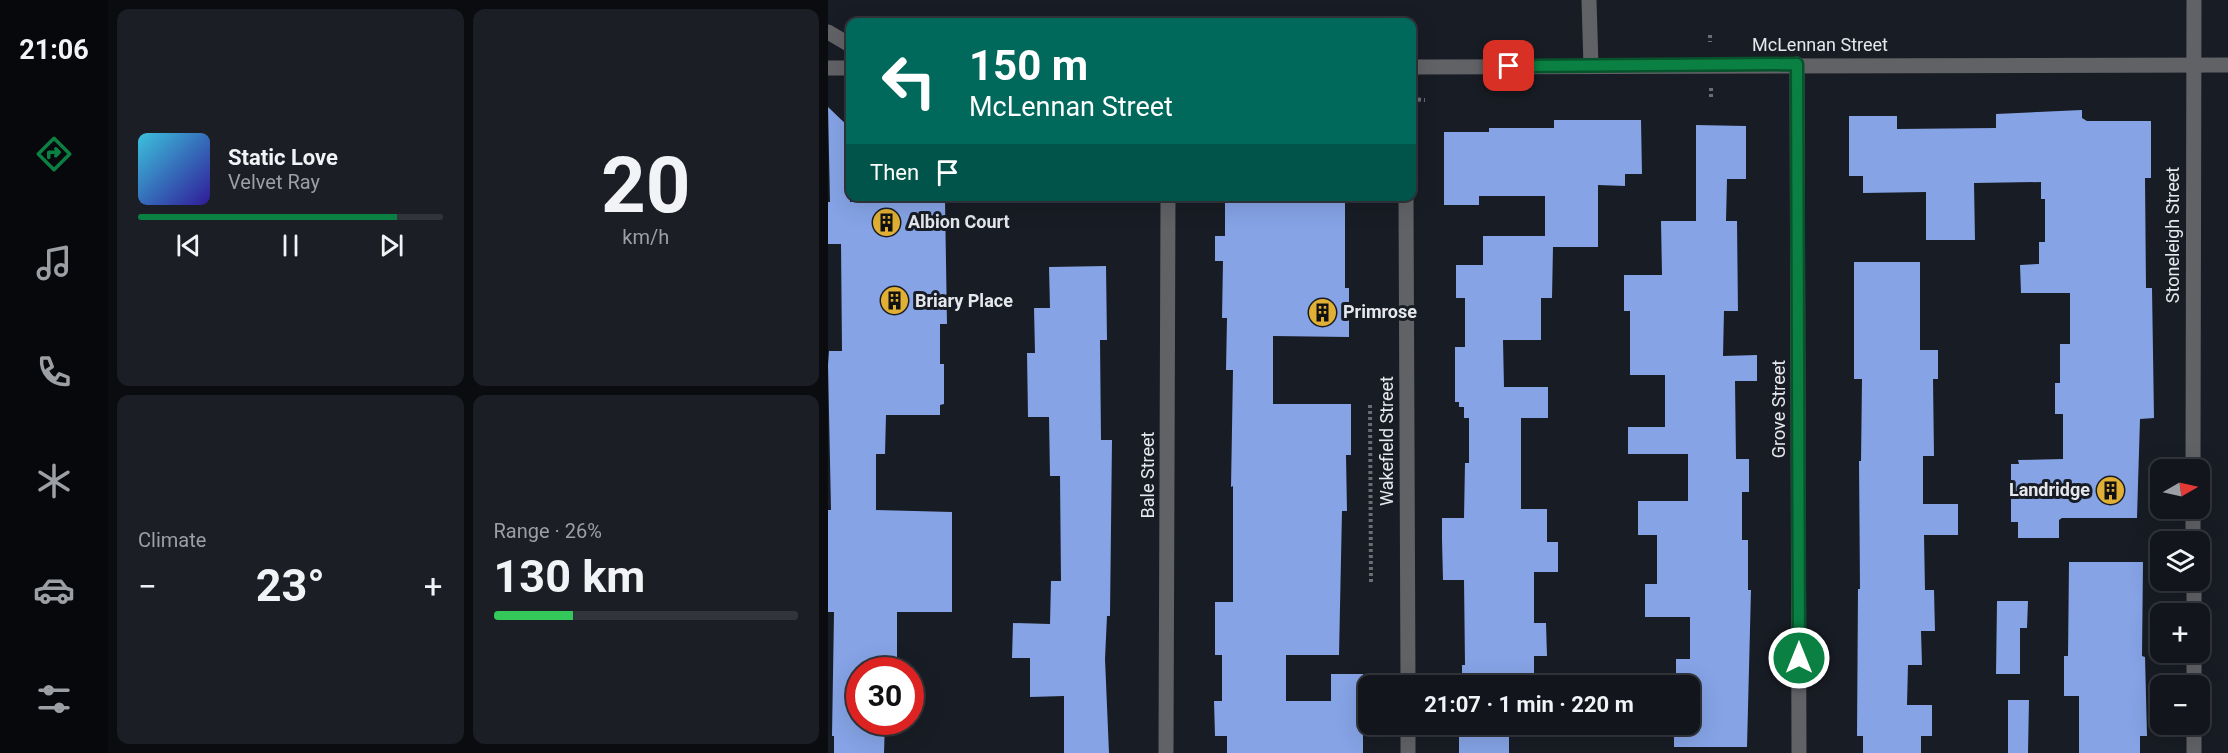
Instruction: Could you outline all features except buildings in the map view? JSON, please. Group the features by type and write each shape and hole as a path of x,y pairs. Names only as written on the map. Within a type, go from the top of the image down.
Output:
{"street":[{"path":"1589,0 1591,66"},
{"name":"Stoneleigh Street","path":"2193,459 2192,65 2194,0"},
{"path":"828,32 846,43"},
{"name":"McLennan Street","path":"1416,67 1797,64 2228,65"},
{"name":"Grove Street","path":"1797,64 1799,753"},
{"path":"828,68 846,68"},
{"name":"Bale Street","path":"1166,753 1168,201"},
{"name":"Wakefield Street","path":"1406,201 1408,675"},
{"path":"1408,735 1408,753"},
{"path":"2194,735 2194,753"}],"path":[{"path":"1710,35 1710,42"},
{"path":"1711,88 1711,96"},
{"path":"1416,99 1425,100"},
{"path":"1370,405 1371,582"}],"place":[{"name":"Albion Court","path":"887,222"},
{"name":"Briary Place","path":"894,301"},
{"name":"Primrose","path":"1322,312"},
{"name":"Landridge","path":"2111,490"}],"route":[{"path":"1509,66 1797,64 1799,658"}]}
